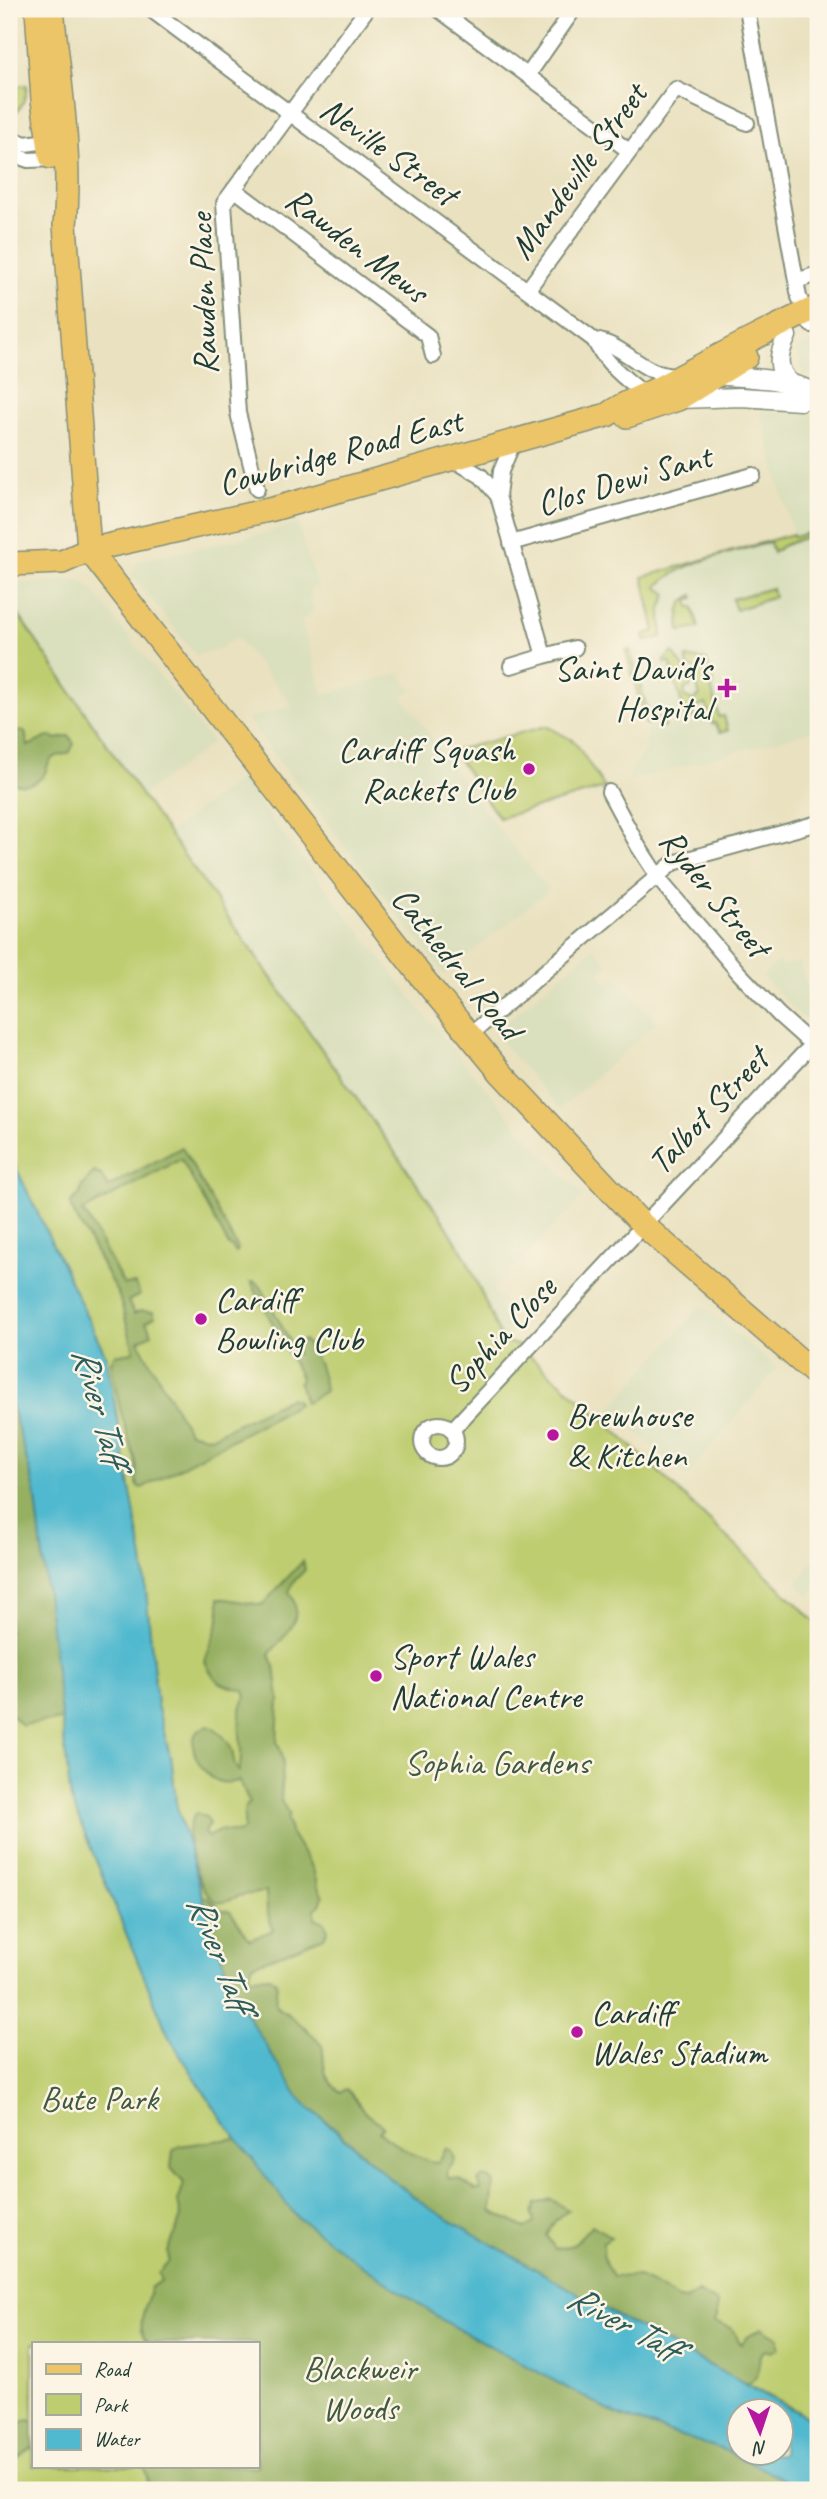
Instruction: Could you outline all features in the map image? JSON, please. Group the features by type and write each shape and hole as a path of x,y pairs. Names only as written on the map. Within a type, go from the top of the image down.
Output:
{"main road":[{"path":"37,9 43,100 58,149 68,197 65,225 89,551"},
{"path":"52,9 58,149"},
{"path":"678,399 741,360 787,336 813,316"},
{"path":"646,396 682,376 813,316"},
{"name":"Cowbridge Road East","path":"9,564 62,562 89,551 273,509 607,415 646,396"},
{"name":"Cowbridge Road East","path":"607,415 622,417 678,399"},
{"name":"Cowbridge Road East","path":"9,548 89,551"},
{"name":"Cathedral Road","path":"89,551 359,896 470,1035 531,1105 642,1224 818,1376"}],"street":[{"name":"Neville Street","path":"150,9 594,340 614,368 646,396"},
{"name":"Rawden Place","path":"257,489 238,413 224,203 367,9"},
{"path":"438,9 629,151"},
{"path":"528,75 574,9"},
{"path":"747,9 799,297 813,316"},
{"name":"Mandeville Street","path":"527,289 676,89 747,123"},
{"path":"9,137 25,144 58,149"},
{"path":"9,153 28,160 58,149"},
{"name":"Rawden Mews","path":"234,189 428,336 433,356"},
{"path":"796,281 818,274"},
{"path":"787,336 779,355 779,364 781,373 791,384"},
{"name":"Neville Street","path":"594,340 607,342 663,376 682,376"},
{"name":"Cowbridge Road East","path":"682,376 718,375 791,384 809,388 818,396"},
{"name":"Cowbridge Road East","path":"646,396 658,399 729,397 800,401 818,396"},
{"name":"Clos Dewi Sant","path":"514,442 501,471 498,496 544,656"},
{"name":"Clos Dewi Sant","path":"452,459 481,476 498,496"},
{"name":"Clos Dewi Sant","path":"511,543 753,475"},
{"path":"511,666 575,648"},
{"name":"Ryder Street","path":"609,792 634,840 657,875 739,973 816,1046"},
{"path":"470,1035 657,875 680,860 818,822"},
{"name":"Talbot Street","path":"642,1224 816,1046"},
{"name":"Sophia Close","path":"452,1430 642,1224"},
{"name":"Sophia Close","path":"438,1424 452,1430 456,1439 454,1450 447,1456 439,1458 424,1449 422,1440 426,1430 438,1424"}],"shaded area":[{"path":"818,340 818,373 803,376 795,350"},
{"name":"Saint David's Hospital","path":"760,411 818,415 818,729 629,781 630,771 645,751 647,736 625,647 661,637 649,575 793,534"},
{"path":"297,523 318,587 309,590 314,610 301,621 323,695 399,673 411,690 402,696 485,811 549,890 444,974 247,719 292,705 237,637 223,645 225,647 196,655 131,574 138,561 267,533"},
{"path":"80,580 90,587 212,743 142,796 9,601 9,582 42,583"},
{"path":"240,779 447,1043 518,1126 584,1196 493,1290 505,1301 501,1305 512,1331 503,1342 445,1223 169,832"},
{"path":"594,947 608,964 599,973 606,981 616,974 657,1022 560,1109 494,1033"},
{"path":"778,961 783,966 800,962 815,1016 803,1019 762,976"},
{"path":"721,1089 737,1104 720,1121 714,1115 723,1105 714,1096"},
{"path":"701,1305 777,1368 686,1478 611,1408"},
{"path":"818,1556 818,1585 809,1596 796,1584"}],"green space":[{"path":"27,85 24,101 14,113 9,110 9,87"},
{"path":"818,530 818,540 806,537 782,546 773,553 770,542 712,557 793,534 794,537"},
{"path":"708,558 680,570 657,587 667,594 661,609 662,637 646,641 644,635 655,631 643,577"},
{"path":"772,588 774,597 736,610 732,599"},
{"path":"693,595 694,598 688,600 699,628 680,631 681,606"},
{"name":"Sophia Gardens","path":"9,601 142,796 445,1223 467,1260 502,1341 517,1345 604,1420 818,1624 818,2425 796,2410 796,2398 773,2398 628,2322 429,2208 389,2178 213,1933 176,1803 172,1764 157,1705 143,1559 106,1356 9,1153"},
{"path":"630,650 648,712 659,710 649,715 650,721 662,718 665,726 662,727 660,721 646,724 626,651"},
{"path":"673,652 691,678 690,688 685,688 684,697 693,700 700,696 696,682 700,675 697,669 688,667 686,658 707,660 719,717 724,716 728,731 720,732 715,723 712,724 706,704 693,708 695,716 686,719 670,662 665,663 664,660"},
{"name":"Cardiff Squash Rackets Club","path":"546,726 574,741 605,788 499,818 453,751"},
{"path":"9,730 25,732 28,746 50,736 57,739 69,736 74,744 69,753 51,760 38,781 19,784 10,780 9,775"},
{"path":"182,1147 238,1249 236,1253 229,1246 181,1159 82,1212 124,1285 135,1284 140,1295 128,1301 134,1314 141,1311 153,1312 155,1317 146,1322 152,1334 138,1341 189,1432 211,1437 289,1398 296,1400 298,1404 142,1488 138,1487 136,1462 115,1387 111,1362 114,1355 133,1352 133,1347 119,1296 71,1208 71,1203 94,1172 101,1175 108,1187"},
{"path":"251,1282 261,1287 297,1355 296,1344 304,1340 318,1364 325,1391 305,1403 299,1382 301,1378"},
{"name":"Bute Park","path":"9,1392 35,1490 71,1800 169,2037 221,2118 237,2138 726,2445 726,2468 762,2468 797,2490 9,2490"},
{"path":"9,1396 35,1490 62,1720 22,1725 9,1713"},
{"path":"303,1561 305,1570 293,1582 289,1592 294,1601 295,1618 287,1633 269,1654 275,1666 279,1699 277,1743 283,1762 281,1801 289,1814 287,1819 290,1832 313,1869 323,1896 320,1905 315,1909 315,1918 324,1922 328,1930 324,1937 253,1964 248,1977 269,1976 277,1982 277,2006 322,2044 329,2080 340,2092 346,2089 366,2113 383,2126 379,2131 424,2159 438,2162 447,2148 452,2151 455,2160 447,2172 448,2178 460,2179 475,2190 480,2190 478,2181 483,2177 490,2179 494,2183 491,2211 525,2228 534,2223 532,2213 536,2204 551,2199 568,2210 555,2221 547,2236 555,2249 573,2245 592,2225 611,2237 603,2242 603,2252 613,2277 636,2276 679,2299 686,2300 698,2292 717,2303 717,2318 714,2322 733,2330 742,2344 747,2336 762,2328 779,2338 779,2348 772,2352 765,2350 760,2355 758,2373 751,2383 746,2385 628,2322 429,2208 389,2178 274,2074 224,1976 198,1897 206,1897 222,1910 230,1911 250,1940 273,1930 267,1910 266,1891 224,1902 212,1898 197,1872 188,1833 190,1822 196,1813 206,1817 210,1824 204,1833 207,1837 221,1830 237,1833 244,1829 244,1809 249,1802 240,1781 218,1781 206,1773 197,1759 193,1743 199,1730 209,1726 227,1741 239,1771 239,1724 246,1697 244,1690 220,1682 205,1662 219,1621 219,1598 262,1605"},
{"name":"Blackweir Woods","path":"237,2138 296,2216 364,2267 444,2321 617,2415 726,2451 726,2468 761,2468 797,2490 150,2490 144,2468 259,2468 259,2342 148,2342 142,2332 144,2309 151,2287 161,2281 158,2273 169,2261 168,2252 181,2217 178,2201 184,2183 171,2168 173,2151 179,2146"},
{"path":"32,2422 32,2448 9,2462 9,2451 15,2424"}],"water":[{"name":"River Taff","path":"9,1153 106,1356 143,1559 157,1705 172,1764 176,1803 213,1933 235,1995 303,2103 389,2178 429,2208 628,2322 771,2398 726,2398 726,2451 617,2415 444,2321 364,2267 296,2216 221,2118 169,2037 71,1800 35,1490 9,1396"},
{"path":"796,2411 818,2423 818,2490 797,2490 761,2468 796,2468"}],"place":[{"name":"Saint David's Hospital","path":"727,688"},
{"name":"Cardiff Squash Rackets Club","path":"529,769"},
{"name":"Cardiff Bowling Club","path":"201,1319"},
{"name":"Brewhouse & Kitchen","path":"553,1435"},
{"name":"Sport Wales National Centre","path":"376,1676"},
{"name":"Cardiff Wales Stadium","path":"577,2032"}]}
